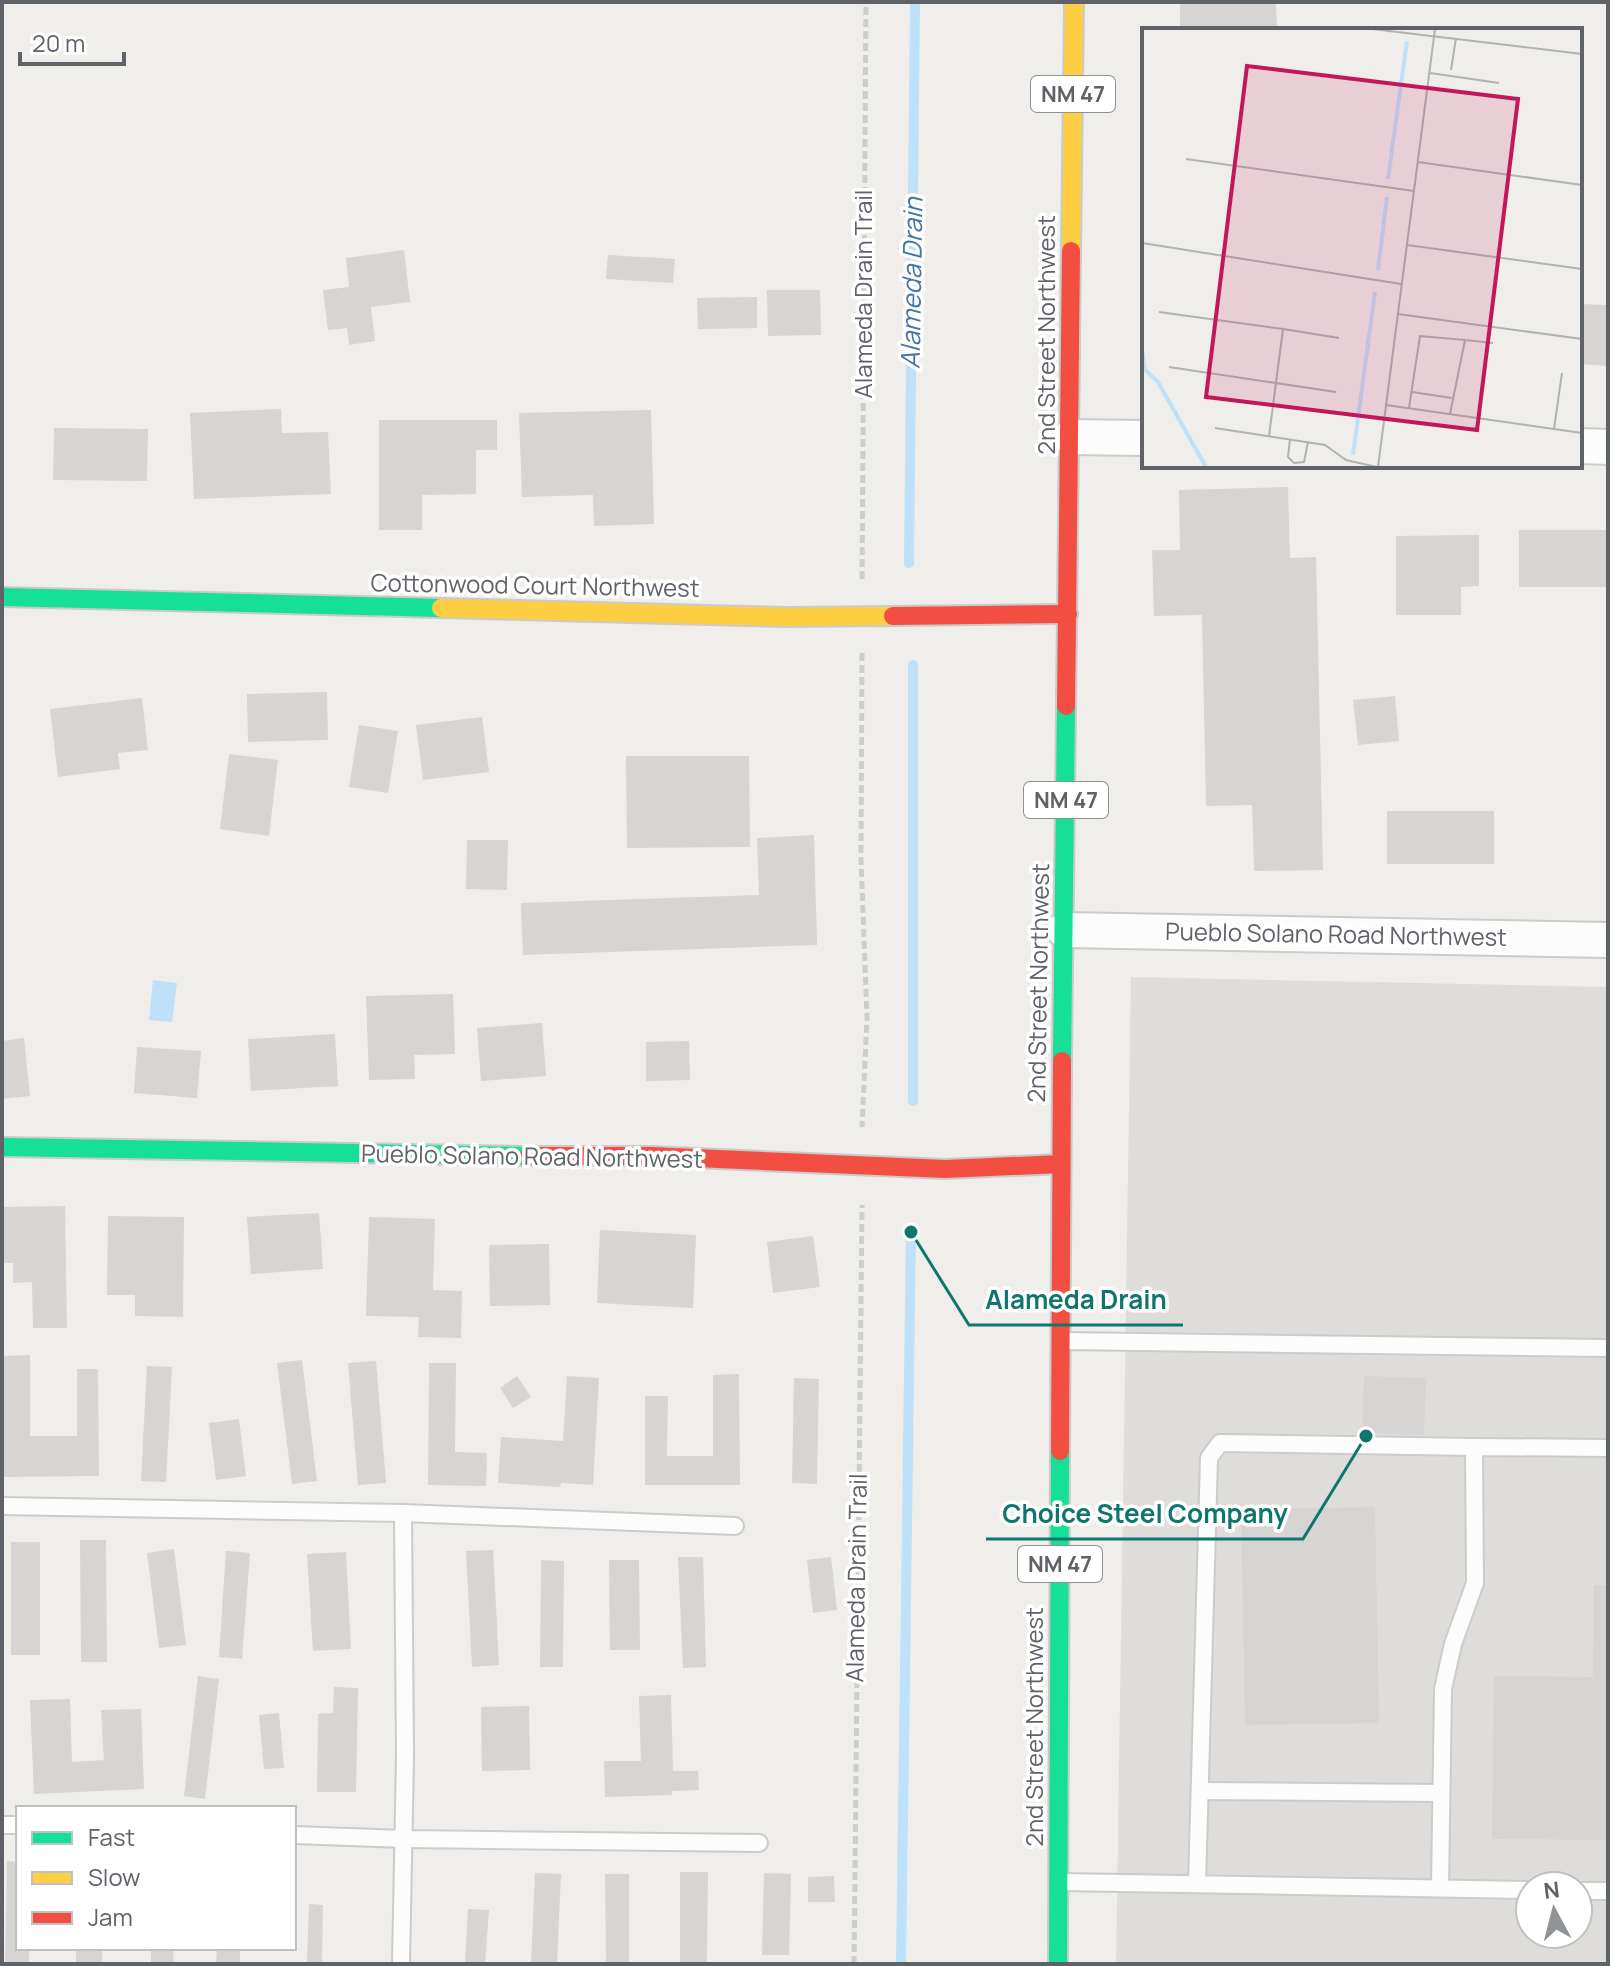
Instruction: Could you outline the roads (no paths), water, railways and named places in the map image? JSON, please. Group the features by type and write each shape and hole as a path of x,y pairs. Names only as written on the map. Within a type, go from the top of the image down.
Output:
{"street":[{"name":"2nd Street Northwest","path":"1058,1964 1061,1164 1074,2"},
{"path":"1070,437 1142,438"},
{"path":"1582,446 1608,447"},
{"name":"Cottonwood Court Northwest","path":"2,597 786,617 1068,614"},
{"name":"Pueblo Solano Road Northwest","path":"1064,930 1608,940"},
{"name":"Pueblo Solano Road Northwest","path":"2,1147 403,1156 650,1156 945,1169 1061,1164"}],"lane":[{"path":"1061,1341 1608,1348"},
{"path":"1197,1884 1209,1458 1220,1443 1608,1448"},
{"path":"1440,1888 1443,1689 1453,1644 1475,1583 1474,1447"},
{"path":"2,1506 403,1513 735,1526"},
{"path":"401,1964 404,1839 403,1513"},
{"path":"1200,1791 1441,1793"},
{"path":"296,1835 759,1843"},
{"path":"1059,1882 1514,1890"}],"water":[{"path":"153,980 177,983 172,1022 149,1020"}],"waterway":[{"name":"Alameda Drain","path":"909,563 915,2"},
{"name":"Alameda Drain","path":"913,665 913,1101"},
{"name":"Alameda Drain","path":"901,1964 911,1232"}],"place":[{"name":"Alameda Drain","path":"911,1232"},
{"name":"Choice Steel Company","path":"1366,1436"}]}
